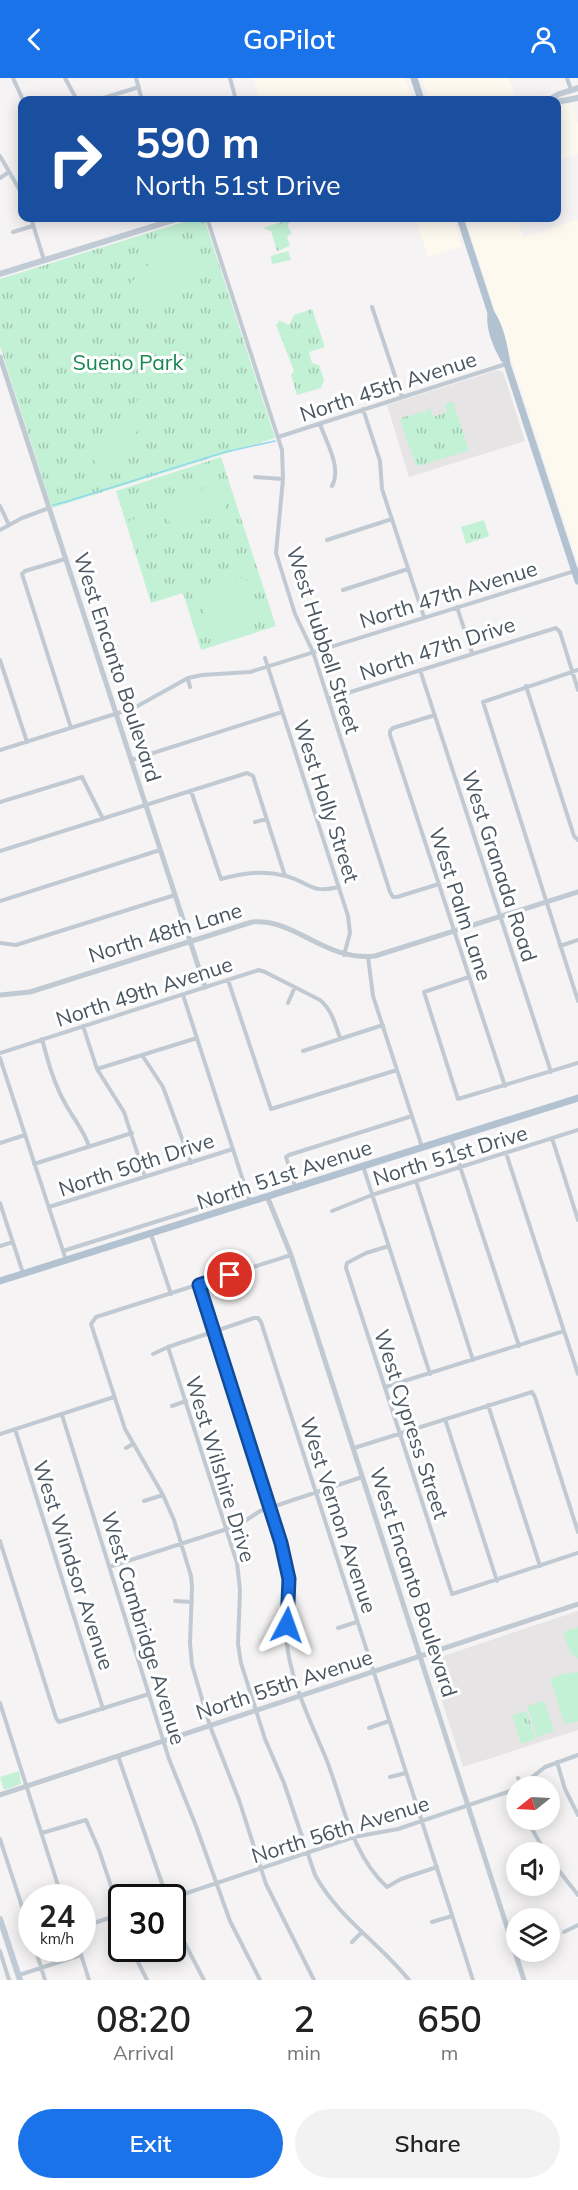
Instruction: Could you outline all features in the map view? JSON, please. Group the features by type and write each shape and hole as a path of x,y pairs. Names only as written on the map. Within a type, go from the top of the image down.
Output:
{"main road":[{"path":"414,78 420,96"},
{"path":"556,96 574,89"},
{"path":"561,100 574,89"},
{"path":"561,102 578,98"},
{"path":"0,274 167,222"},
{"path":"461,222 491,313 490,323 498,349 507,364 578,581"},
{"name":"North 51st Avenue","path":"0,1281 578,1098"},
{"path":"0,1919 19,1978"}],"street":[{"path":"13,78 21,96"},
{"path":"65,78 75,96"},
{"path":"136,78 141,96"},
{"path":"230,78 235,96"},
{"path":"567,78 574,89"},
{"path":"110,96 139,87"},
{"path":"0,156 18,187"},
{"path":"0,178 10,172"},
{"path":"32,222 44,260"},
{"name":"West Hubbell Street","path":"208,222 283,457 276,553 295,614 314,652 393,897 439,884"},
{"path":"13,232 33,226"},
{"path":"372,307 402,397"},
{"name":"West Encanto Boulevard","path":"0,357 205,987"},
{"name":"North 45th Avenue","path":"278,437 507,364"},
{"path":"363,409 380,461 382,489 424,617"},
{"path":"320,424 334,465 335,480 332,486"},
{"path":"255,477 283,479"},
{"path":"0,506 9,525"},
{"path":"0,530 49,508"},
{"path":"327,540 392,519"},
{"path":"65,558 22,574 71,728"},
{"path":"343,590 408,569"},
{"name":"North 47th Avenue","path":"0,750 139,706 188,678 244,673 576,570"},
{"path":"457,607 472,653"},
{"name":"North 47th Drive","path":"328,699 556,628 560,632 572,672"},
{"name":"West Holly Street","path":"265,658 339,887 350,928 344,955"},
{"path":"0,660 27,742"},
{"name":"West Granada Road","path":"420,670 551,1072"},
{"path":"578,670 483,702 578,1001"},
{"path":"572,672 578,690"},
{"path":"188,678 190,687"},
{"path":"526,686 577,840"},
{"path":"131,760 282,712"},
{"name":"West Palm Lane","path":"435,715 393,728 390,731 504,1086"},
{"path":"0,851 250,774 285,876"},
{"path":"0,802 81,777 103,819"},
{"path":"191,791 221,879 256,872 285,876 318,891 339,887"},
{"path":"255,822 267,819"},
{"path":"0,901 160,850"},
{"name":"North 48th Lane","path":"0,995 30,992 240,924 269,922 344,955 368,957 578,891"},
{"path":"0,943 15,945 175,895"},
{"path":"560,946 578,940"},
{"path":"368,957 373,996 422,1147"},
{"name":"North 49th Avenue","path":"0,1053 259,970 324,1000 333,1016 340,1038"},
{"path":"469,977 424,992 458,1099 578,1063"},
{"path":"228,980 271,1110 398,1070"},
{"path":"288,1003 295,987"},
{"path":"183,994 250,1202"},
{"path":"303,1051 383,1025"},
{"path":"83,1026 97,1069 124,1112 145,1177"},
{"path":"97,1069 197,1038"},
{"path":"42,1039 53,1079 66,1106 86,1136 89,1146"},
{"path":"142,1055 163,1087 190,1163"},
{"path":"0,1058 66,1260"},
{"path":"295,1187 286,1157 412,1116"},
{"name":"North 51st Drive","path":"332,1211 372,1195 578,1130"},
{"path":"34,1164 132,1133"},
{"path":"0,1143 25,1135"},
{"path":"451,1138 519,1346"},
{"path":"552,1138 578,1220"},
{"name":"North 50th Drive","path":"49,1207 232,1149"},
{"path":"506,1153 578,1374"},
{"path":"363,1166 430,1374"},
{"path":"416,1181 474,1360"},
{"name":"North 51st Avenue","path":"63,1251 246,1193"},
{"name":"West Encanto Boulevard","path":"267,1196 291,1255 524,1980"},
{"path":"0,1203 23,1274"},
{"path":"151,1233 171,1294"},
{"path":"0,1246 13,1242"},
{"name":"West Cypress Street","path":"389,1246 366,1253 347,1263 346,1268 452,1594 496,1581"},
{"path":"291,1255 92,1320 92,1328 125,1429 163,1495 191,1576 192,1665 210,1726 239,1800 271,1896 314,1980"},
{"path":"199,1285 281,1543 289,1579 287,1650 354,1837 367,1862 379,1880 387,1887 401,1879 437,1867"},
{"name":"West Vernon Avenue","path":"214,1331 258,1318 473,1980"},
{"path":"153,1354 214,1331"},
{"path":"385,1388 564,1331"},
{"name":"West Wilshire Drive","path":"168,1347 237,1563 240,1590 238,1644 241,1663 308,1852 322,1888 339,1910 384,1952 409,1980"},
{"path":"354,1448 531,1392 535,1397 578,1532"},
{"path":"0,1434 114,1397"},
{"path":"172,1406 186,1401"},
{"path":"488,1405 540,1566"},
{"name":"West Cambridge Avenue","path":"62,1414 164,1742 230,1921 260,1980"},
{"path":"445,1419 496,1581 578,1552"},
{"name":"West Windsor Avenue","path":"15,1430 103,1709"},
{"path":"126,1448 134,1444"},
{"path":"109,1567 227,1529 242,1523 260,1511 363,1477"},
{"path":"144,1501 163,1495"},
{"path":"0,1541 59,1722 149,1694"},
{"path":"175,1601 192,1602"},
{"name":"North 55th Avenue","path":"0,1795 578,1604"},
{"path":"338,1628 357,1623"},
{"path":"0,1703 58,1884"},
{"path":"369,1728 389,1722"},
{"path":"534,1776 545,1767 578,1755"},
{"path":"118,1756 165,1884"},
{"path":"557,1762 565,1789 578,1815"},
{"path":"390,1777 406,1773"},
{"name":"North 56th Avenue","path":"186,1893 354,1837 398,1829 506,1793"},
{"path":"42,1833 86,1820 110,1884"},
{"path":"0,1839 18,1894"},
{"path":"560,1872 578,1895"},
{"path":"432,1922 452,1916"},
{"path":"564,1932 578,1925"},
{"path":"352,1942 362,1932"},
{"path":"186,1946 204,1980"},
{"path":"0,1951 9,1980"},
{"path":"39,1962 45,1980"},
{"path":"19,1978 58,1962"},
{"path":"83,1962 89,1980"},
{"path":"138,1962 147,1980"}],"shaded area":[{"path":"253,78 405,78 411,96 259,96"},
{"path":"421,78 509,78 515,96 428,96"},
{"path":"571,103 578,124 578,154 561,159 561,106"},
{"path":"578,219 578,563 466,222 517,222 523,237"},
{"path":"416,222 454,222 462,247 428,257"},
{"path":"498,370 503,372 525,441 409,477 387,405"},
{"path":"578,1611 578,1730 463,1767 430,1663 431,1660"}],"green space":[{"name":"Sueno Park","path":"183,222 205,222 275,438 52,508 0,346 0,279"},
{"path":"288,222 287,225 292,233 287,237 290,246 277,251 271,231 263,228"},
{"path":"170,242 201,271 158,316 127,287"},
{"path":"288,251 291,260 272,264 271,256"},
{"path":"312,309 325,347 309,352 312,363 319,365 324,380 321,388 297,395 291,375 294,371 276,325 278,320 289,325 294,315"},
{"path":"141,396 148,402 136,415 130,409"},
{"path":"453,402 469,450 416,465 400,420 406,415 408,417 423,411 424,414 427,413 426,410 430,408 433,417 447,412 445,404"},
{"path":"127,412 133,418 128,425 134,419 142,426 131,438 115,425"},
{"path":"106,434 110,434 130,453 128,459 118,469 103,469 89,453"},
{"path":"221,457 276,626 201,650 183,593 151,603 116,491"},
{"path":"161,484 164,493 140,501 137,492"},
{"path":"218,484 227,512 172,530 163,502"},
{"path":"142,502 145,512 131,516 128,506"},
{"path":"145,515 151,523 152,533 134,538 129,521"},
{"path":"484,520 489,536 466,544 461,527"},
{"path":"155,537 162,549 162,555 161,558 148,562 139,552 137,545 138,542"},
{"path":"245,577 252,602 250,618 237,629 213,638 197,592"},
{"path":"578,1627 578,1659 570,1652 563,1632"},
{"path":"578,1672 578,1721 567,1724 564,1723 550,1679"},
{"path":"544,1701 554,1731 537,1737 527,1706"},
{"path":"526,1711 536,1739 521,1744 512,1715"},
{"path":"19,1771 21,1784 4,1790 0,1777"}],"waterway":[{"path":"53,505 225,452 275,441"}],"route":[{"path":"230,1275 199,1285 281,1543 289,1579 287,1625"}]}
